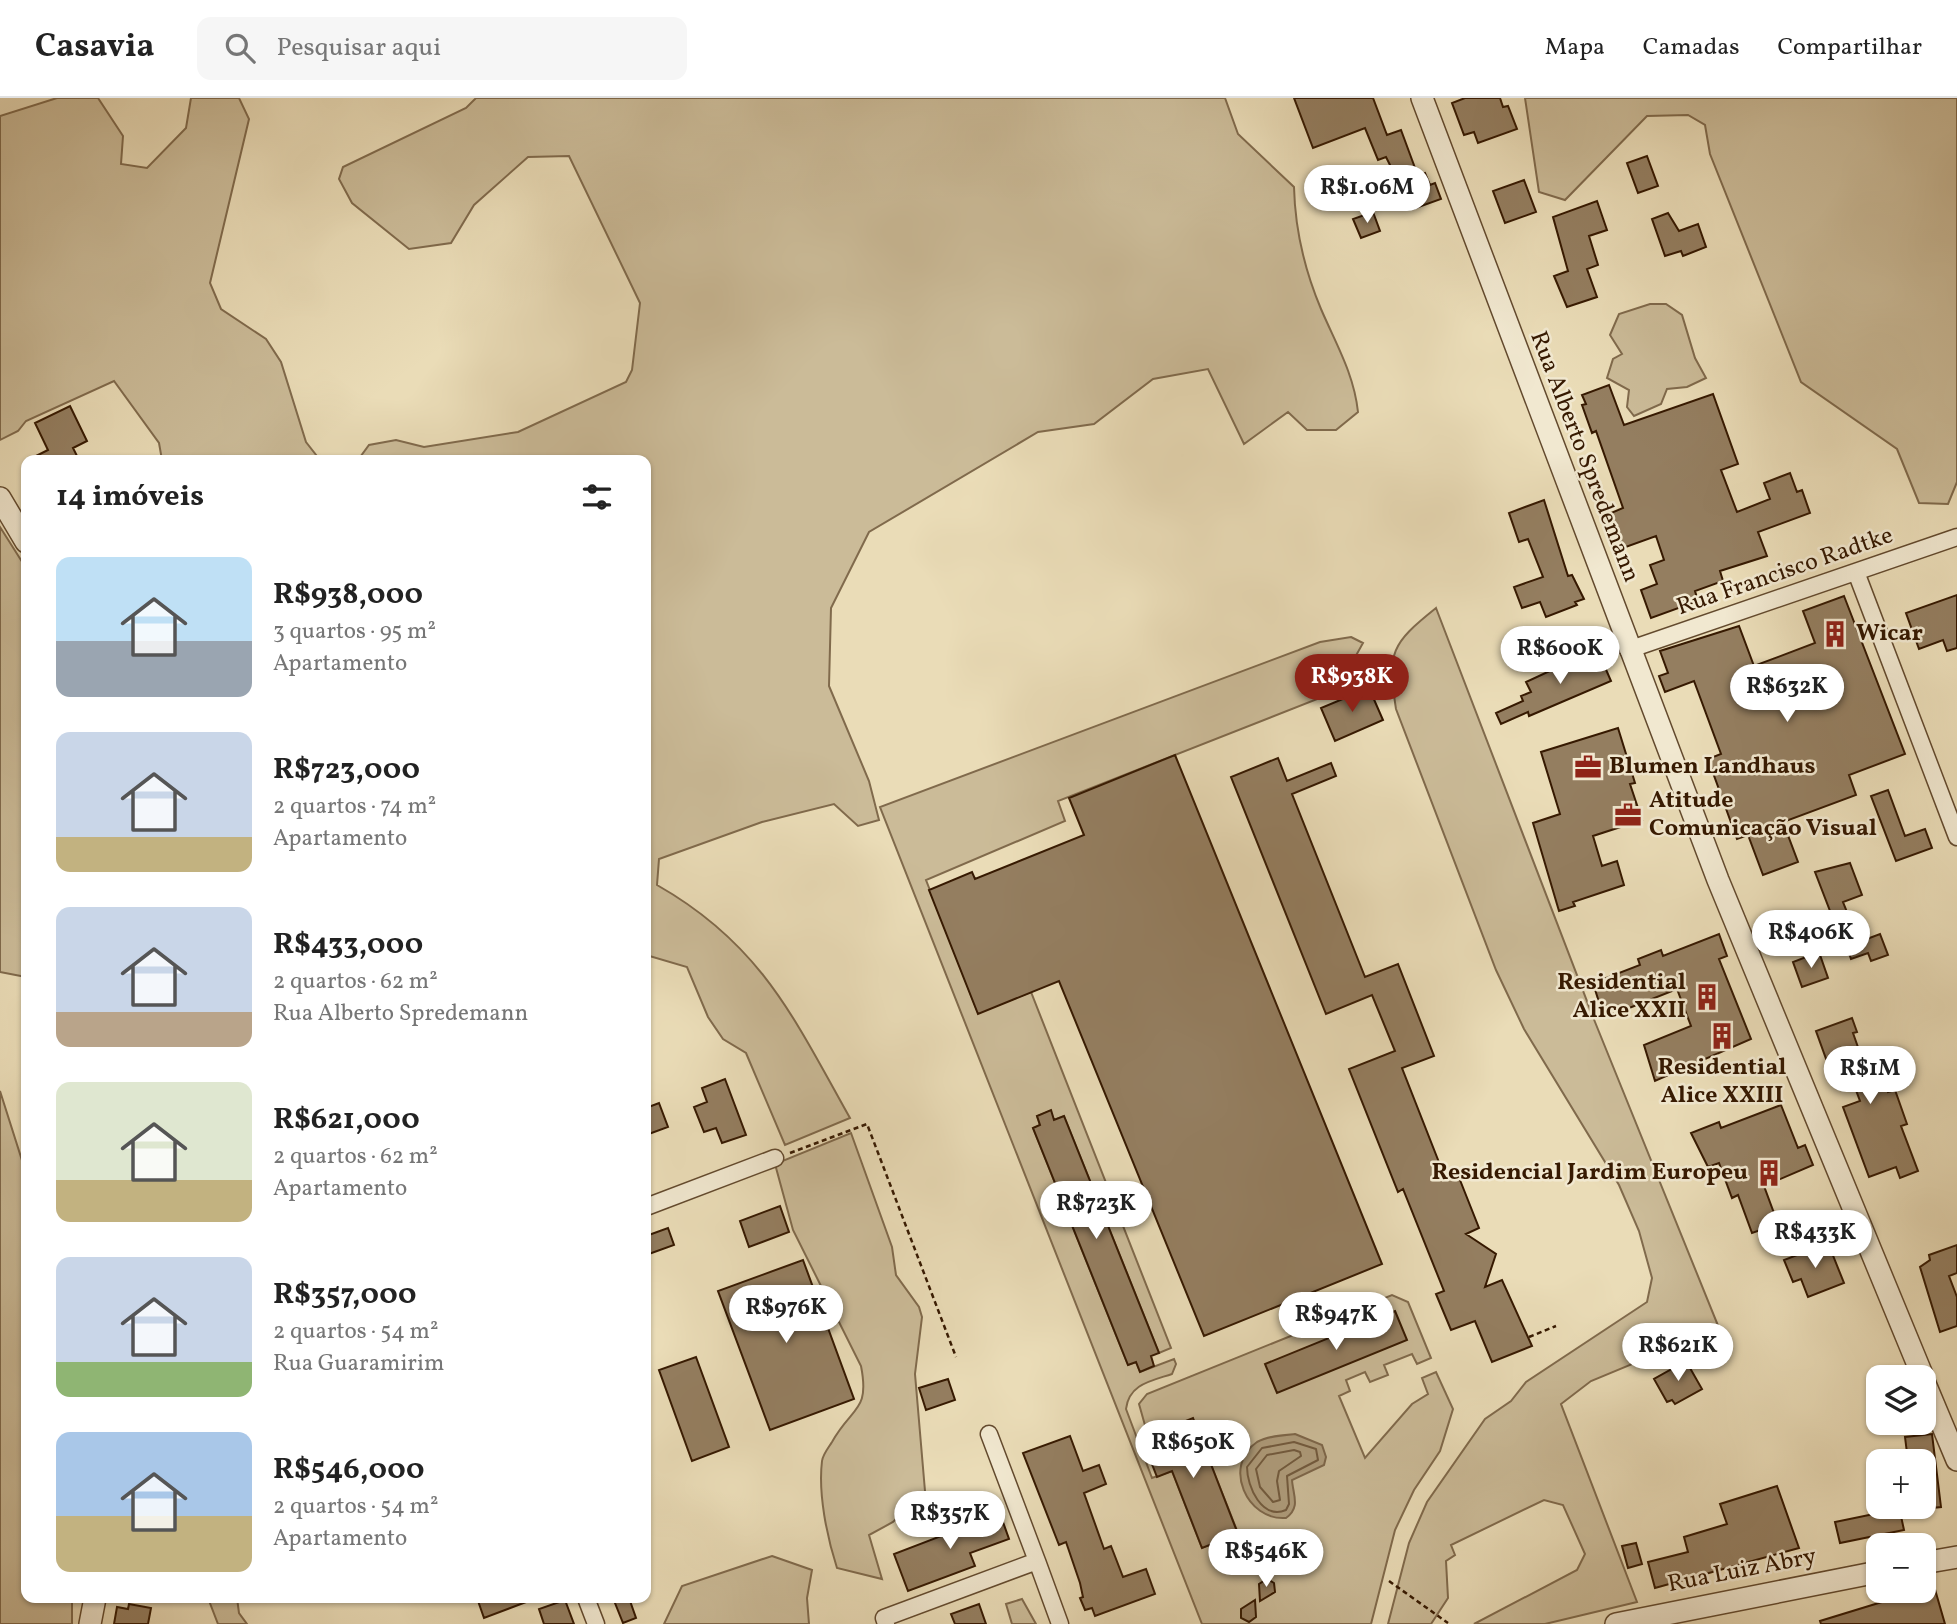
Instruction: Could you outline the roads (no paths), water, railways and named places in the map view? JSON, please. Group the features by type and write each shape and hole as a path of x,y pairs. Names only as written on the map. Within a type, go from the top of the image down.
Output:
{"street":[{"name":"Rua Alberto Spredemann","path":"1422,98 1629,650 1765,997 1918,1365"},
{"path":"0,498 21,534"},
{"name":"Rua Francisco Radtke","path":"1629,650 1957,537"},
{"path":"1856,572 1957,837"},
{"path":"651,1205 775,1158"},
{"name":"Rua Alberto Spredemann","path":"1936,1409 1957,1460"},
{"path":"989,1434 1060,1624"},
{"path":"1936,1561 1957,1557"},
{"path":"886,1624 884,1618 1037,1561"},
{"name":"Rua Luiz Abry","path":"1616,1624 1866,1574"},
{"path":"90,1624 94,1603"},
{"path":"588,1603 596,1624"}],"water":[{"path":"1295,1434 1322,1445 1326,1457 1324,1465 1292,1480 1295,1505 1291,1514 1286,1518 1272,1517 1250,1502 1244,1490 1241,1464 1247,1452 1257,1442"}],"place":[{"name":"Wicar","path":"1835,634"},
{"name":"Blumen Landhaus","path":"1588,767"},
{"name":"Atitude Comunicação Visual","path":"1628,815"},
{"name":"Residential Alice XXII","path":"1707,997"},
{"name":"Residential Alice XXIII","path":"1722,1036"},
{"name":"Residencial Jardim Europeu","path":"1769,1173"}]}
